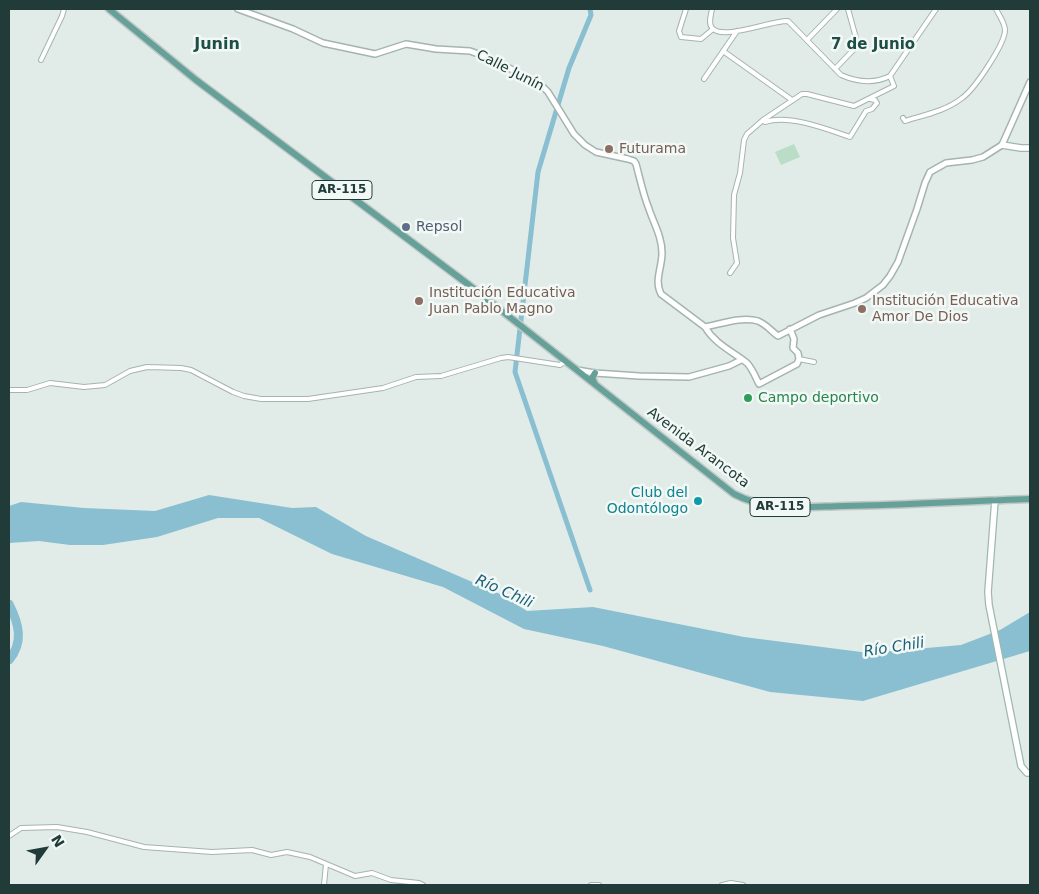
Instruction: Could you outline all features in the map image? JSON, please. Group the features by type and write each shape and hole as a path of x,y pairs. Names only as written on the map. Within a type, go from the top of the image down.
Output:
{"main road":[{"name":"AR-115","path":"109,9 196,80 464,282 576,370"},
{"path":"1002,145 1030,148"},
{"name":"Avenida Arancota","path":"576,370 727,488 748,501 786,507 885,506 1030,499"},
{"path":"595,373 592,378 595,385"},
{"path":"995,500 988,592 992,626 1021,766 1027,773 1030,773"}],"street":[{"path":"41,60 64,9"},
{"name":"Calle Junín","path":"238,9 293,29 323,43 375,54 406,44 436,50 470,51 492,59 541,85 548,92 574,134 585,145 596,152 634,161 648,208 659,232 661,242 662,254 657,287 660,294 705,327 722,347 746,363 759,384 794,366 799,359"},
{"path":"686,9 678,31 681,37 701,39 713,28"},
{"path":"712,9 710,22 713,28 719,32 737,31 780,20 788,21 841,75 862,82 890,76 936,9"},
{"path":"808,40 837,9"},
{"path":"835,68 858,45 848,9"},
{"path":"903,118 905,121 940,110 968,93 998,50 1005,31 996,9"},
{"path":"704,79 737,31"},
{"path":"723,52 792,100"},
{"path":"730,272 737,263 733,238 734,195 740,173 744,140 747,134 763,120 802,94 854,106 894,86 890,76"},
{"path":"705,327 751,320 759,321 778,336 819,315 856,303 880,287 896,266 930,172 946,163 972,160 984,156 1002,145 1030,82"},
{"path":"763,120 766,122 784,118 823,127 850,137 866,111 872,109 877,103 875,100 870,99"},
{"path":"790,329 794,339 793,348 798,353 799,359 814,362"},
{"path":"9,390 28,390 50,383 84,387 105,385 130,371 148,367 181,368 192,370 244,396 261,399 308,400 383,388 416,377 441,376 501,358 508,357 560,365 566,362"},
{"path":"576,370 595,373 689,377 729,366 741,360"},
{"path":"9,836 21,828 57,828 87,832 144,847 206,852 252,850 271,855 287,852 302,855 355,876 372,873 391,880 424,885"},
{"path":"324,885 326,864"},
{"path":"722,885 731,883 742,885"},
{"path":"590,885 599,885"}],"green space":[{"path":"794,144 800,157 781,165 775,152"}],"water":[{"path":"209,495 292,508 316,507 366,536 500,594 527,611 593,607 744,637 869,653 961,645 1000,630 1030,612 1030,651 863,701 770,692 603,646 524,629 443,587 332,554 259,518 218,518 157,537 103,545 70,545 39,541 9,543 9,506 21,502 84,508 155,511"}],"waterway":[{"path":"590,9 591,15 569,68 538,172 515,372 590,590"},
{"path":"9,604 18,633 17,646 9,660"}],"place":[{"name":"Futurama","path":"609,149"},
{"name":"Repsol","path":"406,227"},
{"name":"Institución Educativa Juan Pablo Magno","path":"419,301"},
{"name":"Institución Educativa Amor De Dios","path":"862,309"},
{"name":"Campo deportivo","path":"748,398"},
{"name":"Club del Odontólogo","path":"698,501"}],"district":[{"name":"Junin","path":"217,45"},
{"name":"7 de Junio","path":"873,45"}],"water label":[{"name":"Río Chili","path":"504,592"},
{"name":"Río Chili","path":"894,648"}]}
